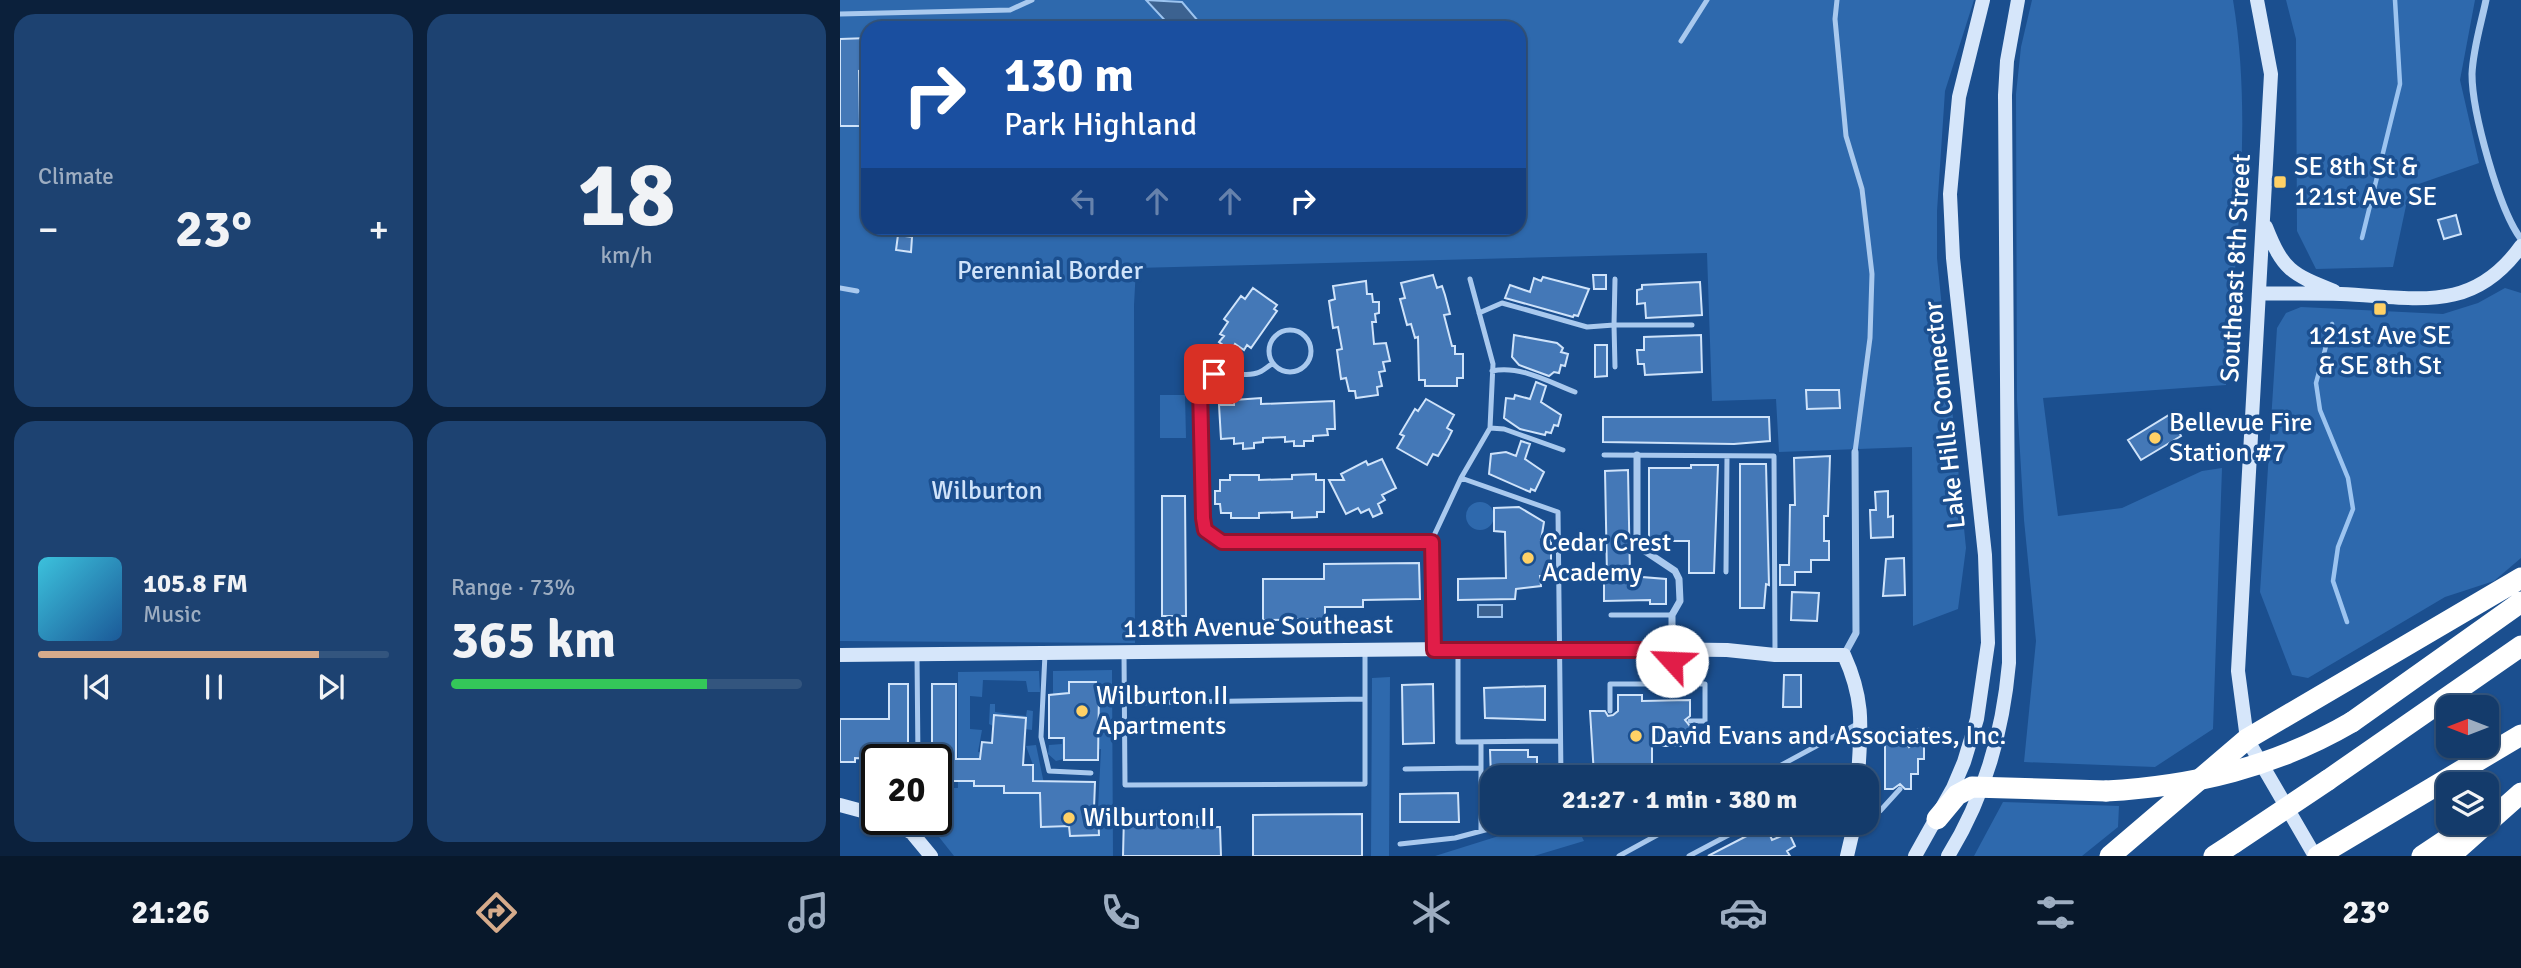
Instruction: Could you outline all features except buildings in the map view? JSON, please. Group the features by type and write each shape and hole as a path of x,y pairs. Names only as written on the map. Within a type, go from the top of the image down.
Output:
{"highway":[{"path":"2110,856 2247,739 2521,578"},
{"path":"1937,819 1957,795 1991,786 2106,791 2181,785 2271,761 2321,740 2352,722 2521,602"},
{"path":"2214,856 2521,646"},
{"path":"2316,856 2521,735"},
{"path":"2499,806 2521,792"},
{"path":"2450,856 2521,792"},
{"path":"2422,856 2454,835"}],"main road":[{"name":"Lake Hills Connector","path":"1914,856 1953,788 1971,741 1982,693 1988,643 1984,555 1953,258 1950,194 1959,97 1983,0"},
{"name":"Lake Hills Connector","path":"1948,856 1991,786 2009,663 2006,95 2007,61 2018,0"},
{"name":"Southeast 8th Street","path":"2257,0 2271,74 2238,652 2247,739 2316,856"},
{"path":"2264,220 2279,258 2291,270 2342,294"},
{"path":"2260,293 2342,294 2408,299 2450,297 2484,284 2518,255"},
{"name":"118th Avenue Southeast","path":"840,655 1559,648 1727,649 1775,655 1844,655"},
{"path":"1844,655 1859,689 1861,721 1859,765"},
{"path":"840,805 861,811"},
{"path":"914,835 931,856"},
{"path":"1847,856 1852,835"}],"street":[{"path":"2486,0 2473,64 2473,90 2493,175 2512,226 2521,239"},
{"path":"1844,655 1856,633 1855,452"},
{"path":"1637,455 1637,538 1645,551 1675,570 1679,579 1680,601 1672,615 1672,650"}],"lane":[{"path":"840,14 1010,10 1032,0"},
{"path":"1681,41 1707,0"},
{"path":"1837,0 1835,19 1846,136 1862,189 1872,274 1870,338 1855,452"},
{"path":"1434,650 1432,542 1461,478 1490,428 1492,371 1470,279"},
{"path":"1615,279 1615,367"},
{"path":"840,288 857,291"},
{"path":"1479,313 1502,303 1587,327 1692,325"},
{"path":"1287,329 1298,331 1307,338 1311,348 1310,359 1303,368 1292,372 1281,371 1272,364 1268,353 1270,342 1277,333 1287,329"},
{"path":"1272,364 1258,373 1214,374 1206,378 1200,388 1205,530 1222,542 1432,542"},
{"path":"1492,371 1506,368 1520,371 1575,392"},
{"path":"1490,428 1504,429 1563,450"},
{"path":"1604,455 1774,456 1775,655"},
{"path":"1726,572 1727,456"},
{"path":"1461,478 1558,512 1561,765"},
{"path":"1611,615 1672,615"},
{"path":"1124,654 1125,785 1365,784 1365,650"},
{"path":"1458,650 1458,742 1560,741"},
{"path":"1672,650 1672,684"},
{"path":"1045,654 1041,737 1049,771 1091,773"},
{"path":"917,655 918,744"},
{"path":"1609,711 1609,684 1705,684 1705,721 1690,721"},
{"path":"1124,703 1365,699"},
{"path":"1781,765 1861,721"},
{"path":"1887,733 1928,730"},
{"path":"1910,731 1910,742"},
{"path":"1481,742 1481,765"},
{"path":"1405,769 1480,768"},
{"path":"1879,811 1900,789"},
{"path":"1400,844 1455,838 1480,830"},
{"path":"1619,856 1657,835"},
{"path":"1689,856 1729,835"}],"green space":[{"name":"Wilburton","path":"840,0 1974,0 1945,91 1937,211 1937,258 1966,548 1958,609 1913,626 1912,447 1779,452 1776,399 1712,401 1707,253 1136,268 1135,643 840,641"},
{"path":"2032,0 2233,0 2242,95 2242,144 2226,385 2043,398 2058,516 2122,508 2202,471 2222,468 2213,729 2155,767 2024,762 2036,641 2024,520 2017,400 2016,94 2021,47"},
{"path":"2286,0 2475,0 2460,80 2479,163 2410,187 2393,267 2316,269 2297,231 2296,39"},
{"path":"2505,288 2521,293 2521,558 2494,581 2445,597 2308,678 2292,675 2260,592 2277,328 2286,313 2301,307 2443,314 2478,303"},
{"path":"1160,395 1185,395 1186,438 1160,438"},
{"path":"1480,502 1490,506 1494,516 1490,526 1480,530 1470,526 1466,516 1470,506"},
{"path":"1112,670 1113,856 954,856 939,835 952,835 952,788 958,788 958,672 1039,671 1040,692 1028,692 1026,681 983,680 982,697 970,696 970,729 982,730 978,752 985,753 985,759 974,759 974,786 1004,786 1004,793 1033,792 1033,765 1026,746 1036,745 1048,803 1041,827 1069,826 1070,836 1098,809 1101,749 1056,761 1048,754 1049,745 1062,744 1062,695 1053,695 1053,671"},
{"path":"1390,677 1389,856 1371,856 1372,678"},
{"path":"990,704 995,704 995,712 1026,716 1027,710 1033,711 1032,730 1025,729 1026,718 994,715 993,726 989,724"},
{"path":"2003,802 2119,806 2118,827 2082,856 1974,856"},
{"path":"1502,835 1581,835 1584,841 1534,856 1435,856"}],"shaded area":[{"path":"1146,0 1182,2 1198,21 1166,21"},
{"path":"1478,605 1502,605 1502,617 1478,617"}],"waterway":[{"path":"2362,238 2400,84 2395,0"},
{"path":"2332,324 2316,383 2320,410 2348,478 2353,509 2338,547 2333,581 2347,622"}],"place":[{"name":"SE 8th St & 121st Ave SE","path":"2280,182"},
{"name":"121st Ave SE & SE 8th St","path":"2380,309"},
{"name":"Bellevue Fire Station #7","path":"2155,438"},
{"name":"Cedar Crest Academy","path":"1528,558"},
{"name":"Wilburton II Apartments","path":"1082,711"},
{"name":"David Evans and Associates, Inc.","path":"1636,736"},
{"name":"Wilburton II","path":"1069,818"}],"route":[{"path":"1214,374 1206,378 1200,388 1203,518 1205,530 1222,542 1432,542 1434,650 1672,650 1672,661"}],"park label":[{"name":"Perennial Border","path":"1050,271"}]}
